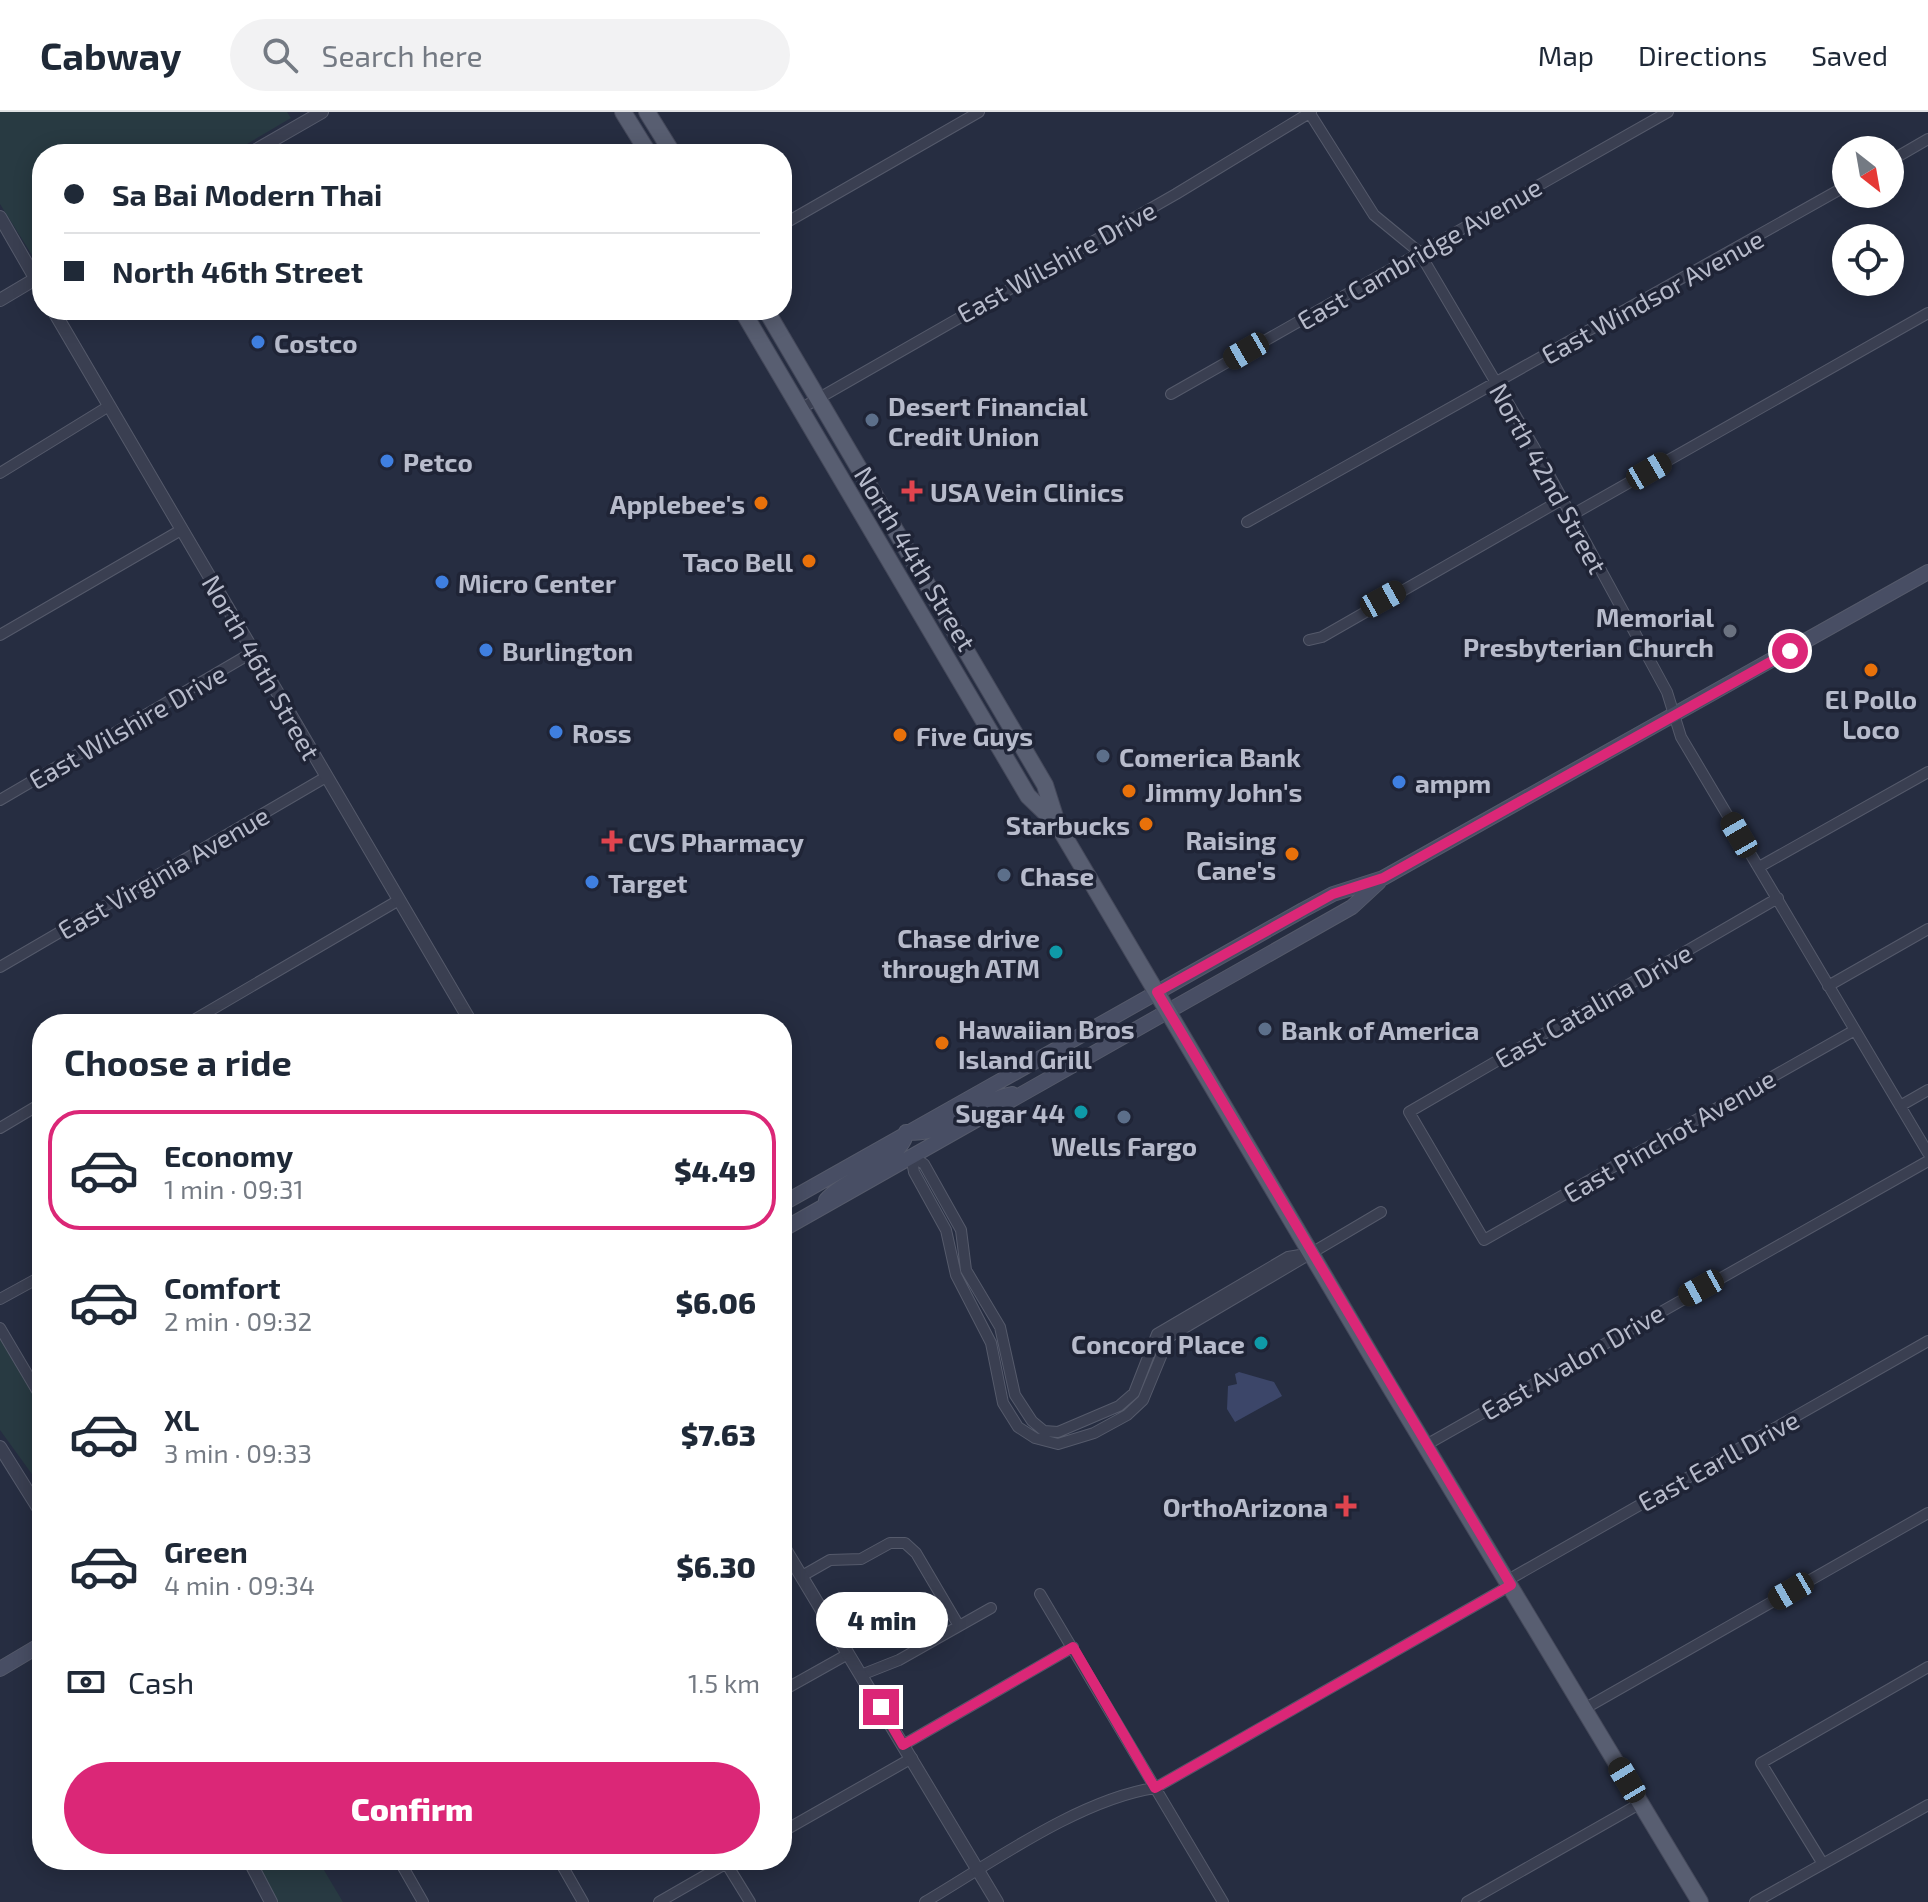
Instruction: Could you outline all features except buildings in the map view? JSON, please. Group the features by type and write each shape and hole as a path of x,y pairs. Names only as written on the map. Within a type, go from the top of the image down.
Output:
{"main road":[{"path":"650,113 667,144"},
{"path":"626,118 643,144"},
{"name":"North 44th Street","path":"748,320 1028,796 1057,824"},
{"name":"North 44th Street","path":"772,320 1038,772 1057,824 1700,1902"},
{"path":"792,1198 1333,894 1383,878 1928,572"},
{"path":"792,1224 1352,907 1383,878"},
{"path":"906,1132 929,1133 992,1098 1027,1090"},
{"path":"814,1212 837,1187 897,1152 906,1132"},
{"path":"0,1669 32,1650"}],"street":[{"path":"266,144 322,112"},
{"path":"792,219 979,112"},
{"name":"North 42nd Street","path":"1310,112 1374,215 1419,252 1497,383 1667,692 1681,737 1928,1153"},
{"name":"East Wilshire Drive","path":"800,409 1176,194 1310,112"},
{"name":"East Cambridge Avenue","path":"1171,394 1668,112"},
{"path":"626,118 650,113"},
{"path":"1904,153 1928,139"},
{"name":"East Windsor Avenue","path":"1247,522 1832,194"},
{"path":"0,217 32,268"},
{"path":"0,300 32,285"},
{"path":"1570,516 1928,313"},
{"name":"North 46th Street","path":"59,320 464,1014"},
{"path":"0,473 109,406"},
{"path":"850,494 869,484"},
{"path":"1309,640 1322,637 1561,500"},
{"path":"0,635 181,530"},
{"name":"East Wilshire Drive","path":"0,800 253,652"},
{"path":"1759,867 1928,772"},
{"name":"East Virginia Avenue","path":"0,967 326,777"},
{"name":"East Catalina Drive","path":"1484,1240 1409,1112 1778,898"},
{"path":"204,1014 399,900"},
{"path":"1828,986 1928,929"},
{"name":"East Pinchot Avenue","path":"1484,1240 1855,1030"},
{"path":"1900,1106 1928,1090"},
{"path":"0,1128 32,1109"},
{"path":"911,1156 924,1164 961,1230 966,1270 1000,1327 1015,1395 1032,1421 1044,1431 1058,1432 1119,1406 1134,1393 1157,1334 1164,1329 1288,1257 1311,1253 1381,1212"},
{"name":"East Avalon Drive","path":"1426,1445 1928,1161"},
{"path":"0,1299 32,1281"},
{"path":"0,1328 32,1382"},
{"name":"East Earll Drive","path":"925,1902 1093,1806 1127,1792 1155,1788 1928,1341"},
{"path":"0,1447 32,1498"},
{"path":"1584,1709 1928,1513"},
{"path":"802,1576 830,1560 861,1559 890,1543 905,1543 916,1553 959,1626"},
{"path":"792,1560 997,1902"},
{"path":"1040,1594 1221,1901"},
{"path":"861,1675 899,1660 991,1608"},
{"path":"903,1745 1073,1647"},
{"path":"792,1685 848,1654"},
{"path":"1823,1864 1761,1763 1928,1667"},
{"path":"792,1826 912,1758"},
{"path":"1467,1902 1641,1803"},
{"path":"1755,1902 1928,1805"},
{"path":"252,1870 271,1902"},
{"path":"405,1870 423,1902"},
{"path":"565,1870 583,1902"},
{"path":"659,1902 714,1870"},
{"path":"734,1870 750,1902"}],"shaded area":[{"path":"0,112 287,112 291,118 247,144 32,144 32,255 0,204"},
{"path":"0,1337 32,1390 32,1474 0,1430"},
{"path":"259,1870 324,1870 343,1902 277,1902"}],"water":[{"path":"1239,1372 1274,1382 1282,1396 1235,1422 1227,1409 1228,1386 1237,1384 1235,1374"}],"place":[{"name":"Costco","path":"258,342"},
{"name":"Desert Financial Credit Union","path":"872,420"},
{"name":"Petco","path":"387,461"},
{"name":"USA Vein Clinics","path":"912,491"},
{"name":"Applebee's","path":"761,503"},
{"name":"Taco Bell","path":"809,561"},
{"name":"Micro Center","path":"442,582"},
{"name":"Memorial Presbyterian Church","path":"1730,631"},
{"name":"Burlington","path":"486,650"},
{"name":"El Pollo Loco","path":"1871,670"},
{"name":"Ross","path":"556,732"},
{"name":"Five Guys","path":"900,735"},
{"name":"Comerica Bank","path":"1103,756"},
{"name":"ampm","path":"1399,782"},
{"name":"Jimmy John's","path":"1129,791"},
{"name":"Starbucks","path":"1146,824"},
{"name":"CVS Pharmacy","path":"612,841"},
{"name":"Raising Cane's","path":"1292,854"},
{"name":"Chase","path":"1004,875"},
{"name":"Target","path":"592,882"},
{"name":"Chase drive through ATM","path":"1056,952"},
{"name":"Bank of America","path":"1265,1029"},
{"name":"Hawaiian Bros Island Grill","path":"942,1043"},
{"name":"Sugar 44","path":"1081,1112"},
{"name":"Wells Fargo","path":"1124,1117"},
{"name":"Concord Place","path":"1261,1343"},
{"name":"OrthoArizona","path":"1346,1506"}],"route":[{"path":"881,1707 903,1745 1073,1647 1155,1788 1511,1585 1381,1372 1157,992 1333,894 1383,878 1790,651"}]}
